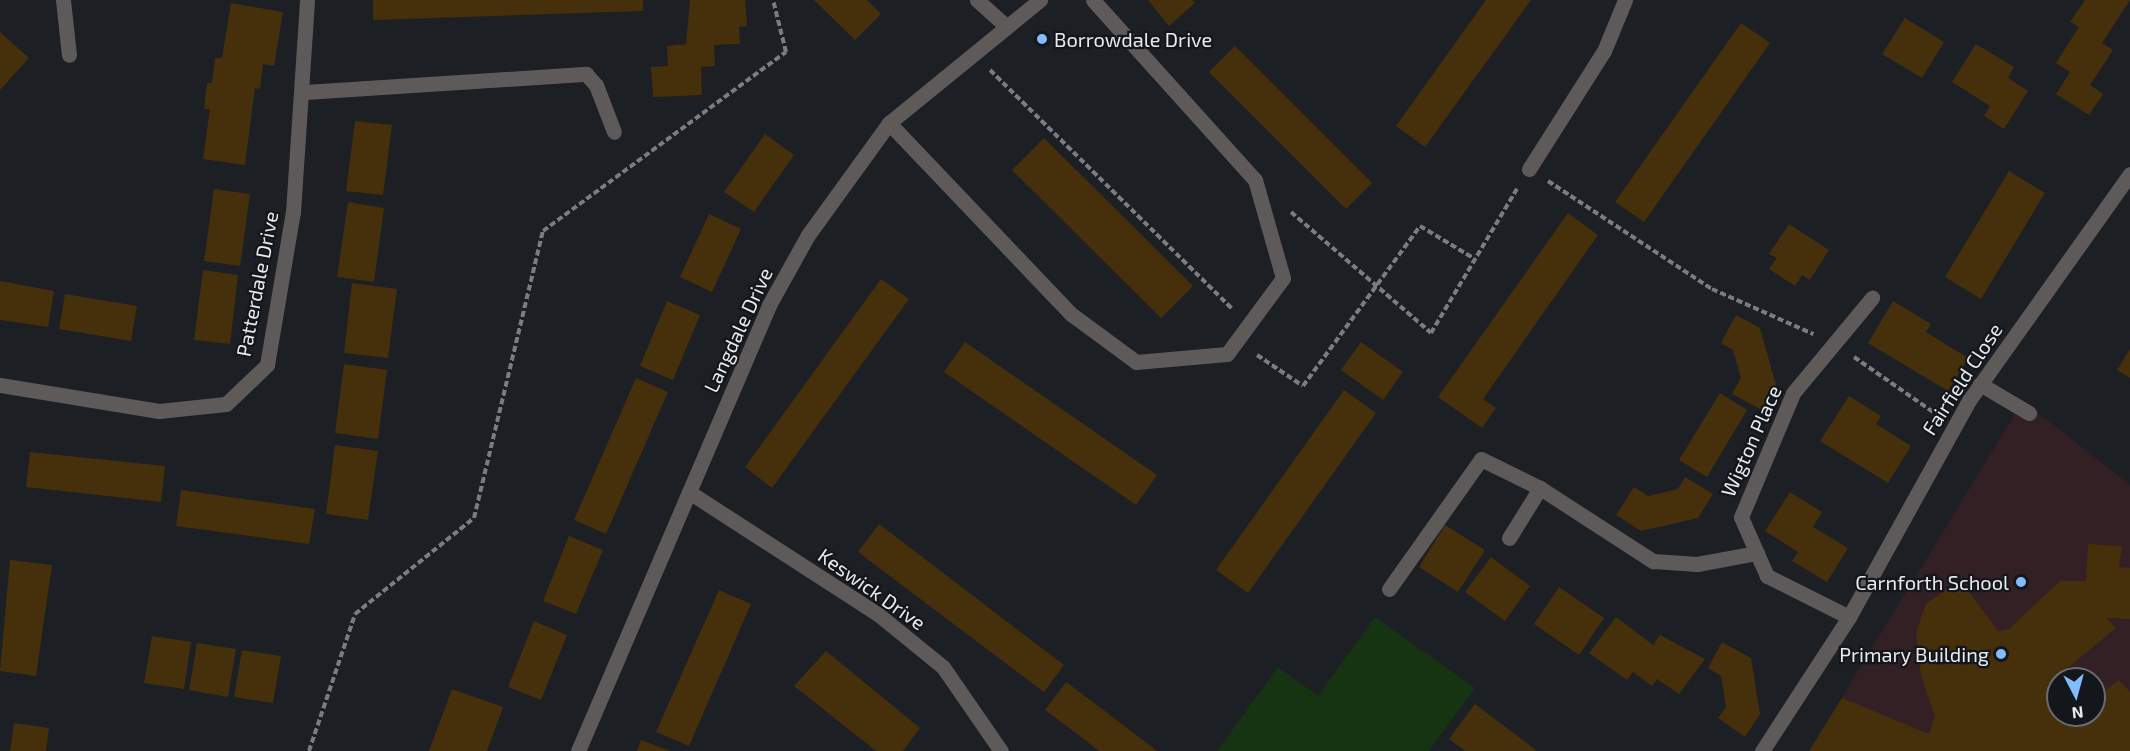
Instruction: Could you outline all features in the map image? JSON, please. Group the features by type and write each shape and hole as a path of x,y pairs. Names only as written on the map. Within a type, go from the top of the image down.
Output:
{"street":[{"path":"63,0 69,55"},
{"name":"Patterdale Drive","path":"0,385 159,411 226,404 267,365 293,212 305,92 307,0"},
{"path":"977,0 1005,25"},
{"name":"Langdale Drive","path":"578,751 689,492 797,255 890,123 1005,25 1040,0"},
{"path":"890,123 1071,314 1136,362 1227,354 1283,278 1255,180 1093,0"},
{"path":"1529,169 1604,51 1625,0"},
{"path":"305,92 586,74 596,85 614,132"},
{"name":"Fairfield Close","path":"1762,751 1849,617 1980,384 2130,174"},
{"name":"Wigton Place","path":"1849,617 1767,576 1741,517 1793,393 1872,298"},
{"path":"1980,384 2029,413"},
{"path":"1389,589 1474,461 1503,468 1539,488 1653,561 1696,564 1757,553"},
{"path":"1509,538 1539,488"},
{"name":"Keswick Drive","path":"689,492 879,615 943,667 1001,751"}],"path":[{"path":"309,751 355,614 474,518 543,231 786,52 773,0"},
{"path":"973,52 1248,326"},
{"path":"1255,180 1375,288 1431,333 1529,169 1712,289 1834,343 1954,427"},
{"path":"1236,341 1303,386 1420,226 1475,259"}],"shaded area":[{"name":"Carnforth School","path":"2023,401 2130,485 2130,751 1809,751"}],"green space":[{"path":"1375,617 1475,688 1429,751 1217,751 1278,667 1318,696"}],"building":[{"path":"373,0 643,0 643,11 373,20"},
{"path":"690,0 745,0 747,26 739,27 740,44 714,45 715,66 701,67 702,95 653,97 651,67 668,66 667,46 686,44"},
{"path":"814,0 867,0 881,14 855,40"},
{"path":"1148,0 1192,0 1195,3 1169,26"},
{"path":"1486,0 1531,0 1425,147 1396,126"},
{"path":"2085,0 2130,0 2102,43 2113,50 2090,85 2103,94 2089,115 2056,94 2070,72 2056,63 2079,27 2070,22"},
{"path":"231,3 283,12 274,66 263,64 260,89 255,88 245,165 203,159 210,109 204,109 207,83 212,83 215,58 222,58"},
{"path":"1905,18 1944,42 1922,78 1882,54"},
{"path":"1741,23 1770,43 1644,222 1615,202"},
{"path":"0,32 29,58 0,90"},
{"path":"1976,44 2014,67 2008,78 2028,91 2004,129 1984,116 1990,106 1952,82"},
{"path":"1235,46 1372,183 1346,209 1209,72"},
{"path":"355,121 392,125 383,195 346,191"},
{"path":"765,134 794,155 754,212 724,192"},
{"path":"1044,138 1193,286 1161,318 1012,170"},
{"path":"2009,171 2045,193 1981,299 1945,277"},
{"path":"214,189 250,194 240,266 204,261"},
{"path":"348,202 384,208 374,282 337,277"},
{"path":"1568,213 1598,235 1483,399 1496,408 1482,428 1438,397"},
{"path":"709,214 741,229 712,292 680,277"},
{"path":"1789,224 1829,250 1810,280 1802,275 1795,286 1769,269 1777,258 1769,254"},
{"path":"203,270 238,275 230,344 194,340"},
{"path":"881,279 909,299 772,488 745,467"},
{"path":"0,281 54,291 48,327 0,320"},
{"path":"352,283 397,289 388,358 344,353"},
{"path":"65,294 137,306 131,341 59,329"},
{"path":"667,301 700,315 673,380 640,366"},
{"path":"1893,301 1931,324 1926,332 1968,358 1948,391 1868,343"},
{"path":"1736,315 1760,328 1776,385 1762,410 1732,394 1741,378 1733,350 1721,343"},
{"path":"965,342 1157,475 1136,505 944,372"},
{"path":"1361,342 1403,372 1383,400 1341,370"},
{"path":"2130,349 2130,378 2117,370"},
{"path":"344,364 387,370 378,439 335,433"},
{"path":"636,378 668,392 606,534 574,520"},
{"path":"1344,390 1376,413 1248,593 1216,570"},
{"path":"1720,393 1747,410 1707,477 1679,460"},
{"path":"1849,396 1881,416 1876,424 1911,446 1888,483 1820,441"},
{"path":"335,445 378,451 368,520 326,514"},
{"path":"30,452 165,466 161,502 26,487"},
{"path":"1685,477 1713,494 1698,518 1641,531 1616,515 1634,487 1648,496 1678,489"},
{"path":"181,490 315,509 309,544 176,526"},
{"path":"1790,492 1822,512 1813,527 1848,548 1827,582 1792,561 1798,552 1765,531"},
{"path":"879,524 1064,665 1044,692 858,552"},
{"path":"1445,525 1485,550 1458,592 1419,567"},
{"path":"569,536 603,550 576,614 543,601"},
{"name":"Primary Building","path":"2088,544 2122,546 2119,567 2130,568 2130,619 2106,618 2116,628 2069,667 2046,667 2046,727 2106,727 2106,690 2119,680 2130,692 2130,751 1809,751 1842,698 1929,734 1935,716 1921,676 1916,632 1926,604 1960,580 1998,631 2009,629 2060,581 2086,581"},
{"path":"1491,557 1530,586 1505,621 1465,592"},
{"path":"10,560 52,565 36,676 0,671"},
{"path":"1559,587 1604,618 1579,655 1534,624"},
{"path":"719,590 751,604 689,746 656,732"},
{"path":"1616,617 1653,645 1660,635 1705,659 1679,694 1657,679 1652,686 1633,672 1627,680 1589,653"},
{"path":"534,621 567,635 541,700 508,687"},
{"path":"152,636 191,642 184,689 144,683"},
{"path":"1722,642 1751,658 1760,714 1745,737 1718,718 1726,707 1721,676 1708,668"},
{"path":"197,643 236,649 228,697 189,690"},
{"path":"242,650 281,656 273,703 234,697"},
{"path":"826,651 920,728 903,751 876,751 794,686"},
{"path":"1066,682 1157,751 1099,751 1045,710"},
{"path":"452,689 503,707 487,751 429,751"},
{"path":"1475,704 1536,750 1465,751 1449,739"},
{"path":"14,723 49,728 46,751 10,751"},
{"path":"641,740 670,751 637,751"}],"place":[{"name":"Borrowdale Drive","path":"1042,39"},
{"name":"Carnforth School","path":"2021,582"},
{"name":"Primary Building","path":"2001,654"}]}
